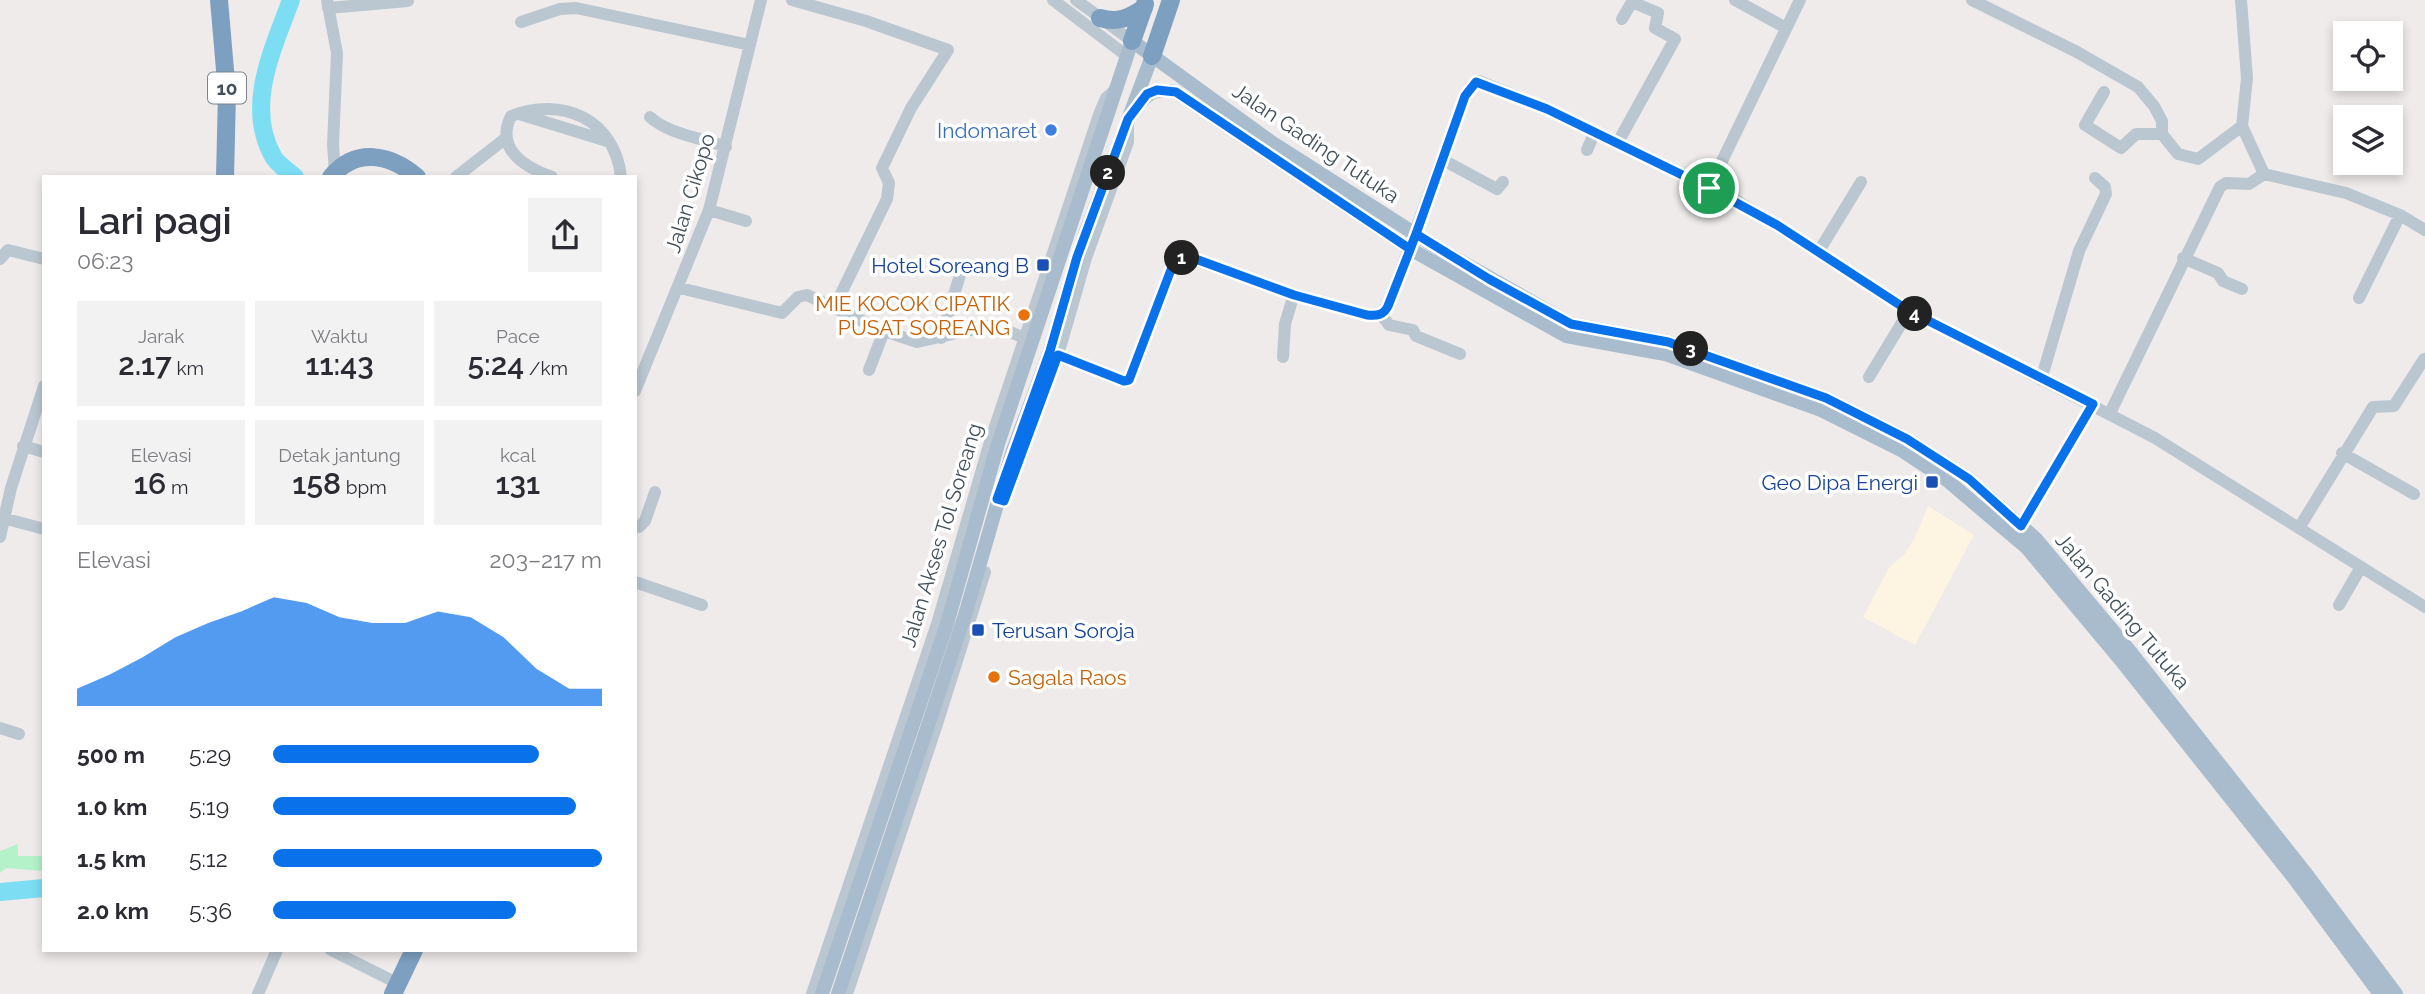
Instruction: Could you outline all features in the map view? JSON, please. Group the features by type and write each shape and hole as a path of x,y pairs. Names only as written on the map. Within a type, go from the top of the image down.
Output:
{"highway":[{"name":"10","path":"219,0 227,93 225,175"},
{"path":"1149,63 1171,0"},
{"path":"1129,49 1145,4"},
{"path":"1100,18 1110,21 1125,19 1145,4"},
{"path":"333,175 350,160 368,156 394,162 414,175"},
{"path":"396,989 408,952"}],"main road":[{"name":"Jalan Gading Tutuka","path":"1129,49 1416,234 1489,279 1571,324 1668,342 1826,398 1907,439 1969,479 2021,526 2129,650 2380,994"},
{"name":"Jalan Akses Tol Soreang","path":"838,994 923,718 994,443 1108,118 1114,91 1129,49"},
{"name":"Jalan Akses Tol Soreang","path":"822,994 923,718 965,615 1050,351 1077,257 1149,63"},
{"name":"Jalan Gading Tutuka","path":"1128,119 1147,94 1157,90 1176,92 1410,249 1566,335 1678,358 1822,410 1901,450 1973,501 2026,548 2185,730 2396,994"}],"street":[{"name":"Jalan Cikopo","path":"637,386 680,288 709,210 761,0"},
{"path":"792,0 866,20 948,50 911,107 881,167 889,183 887,199 834,308"},
{"name":"Jalan Gading Tutuka","path":"1053,0 1129,49"},
{"name":"Jalan Gading Tutuka","path":"1076,0 1100,18 1129,49"},
{"path":"1735,0 1786,28"},
{"path":"1709,188 1800,0"},
{"path":"1972,0 2077,52 2137,87 2154,106 2162,121 2162,134 2178,155 2193,159 2206,155 2224,137 2242,127"},
{"path":"2241,0 2247,78 2242,127 2264,174"},
{"path":"333,175 337,53 327,4 408,1"},
{"path":"1617,144 1675,39 1655,28 1658,13 1632,2 1622,19"},
{"path":"522,22 560,9 576,8 750,44"},
{"path":"1058,355 1124,381 1129,380 1172,267 1186,257 1294,295 1367,315 1381,314 1388,306 1416,234 1468,89 1476,82 1534,104 1736,200 1909,311 2110,413 2425,607"},
{"name":"Jalan Akses Tol Soreang","path":"813,994 937,624 1100,111 1106,98 1114,91"},
{"path":"2104,92 2085,122 2087,127 2120,148 2136,134 2162,134"},
{"path":"547,175 526,166 510,152 506,138 512,116 551,107 585,116 607,141 620,167 621,175"},
{"path":"650,117 668,130 689,133 726,147"},
{"name":"Jalan Akses Tol Soreang","path":"847,994 952,679 1001,500 1058,355 1089,249 1128,142 1128,119"},
{"path":"1587,150 1594,134"},
{"path":"459,175 506,138"},
{"path":"1443,160 1497,188 1503,181"},
{"path":"2110,413 2183,258 2222,184 2249,184 2264,174 2341,192 2400,215 2425,230"},
{"path":"2041,380 2079,251 2106,194 2105,187 2095,178"},
{"path":"1819,251 1861,182"},
{"path":"709,210 746,221"},
{"path":"2359,298 2400,215"},
{"path":"0,259 8,250 42,258"},
{"path":"2183,258 2218,273 2223,281 2242,289"},
{"path":"941,338 963,265"},
{"path":"680,288 776,312 786,310 803,295 884,331 917,342 998,325 1027,339"},
{"path":"1283,357 1285,324 1294,295"},
{"path":"1869,377 1909,311"},
{"path":"1381,314 1386,324 1413,330 1416,336 1460,354"},
{"path":"869,370 884,331"},
{"path":"2299,528 2342,453 2373,407 2394,406 2424,359"},
{"path":"0,537 23,446 42,392"},
{"path":"2021,526 2093,404"},
{"path":"23,446 42,451"},
{"path":"2342,453 2414,494"},
{"path":"637,526 642,526 645,521 655,492"},
{"path":"3,517 42,527"},
{"path":"2339,605 2361,567"},
{"path":"637,583 702,605"},
{"path":"0,728 19,734"},
{"path":"258,994 276,952"},
{"path":"333,952 396,989"}],"shaded area":[{"name":"Geo Dipa Energi","path":"1928,506 1974,535 1915,645 1863,617 1890,566 1904,555 1915,537"}],"green space":[{"path":"18,844 18,856 42,856 42,871 6,868 0,873 0,851"}],"waterway":[{"path":"291,0 264,78 261,119 265,139 274,158 292,175"},
{"path":"0,892 42,888"}],"place":[{"name":"Indomaret","path":"1051,130"},
{"name":"Hotel Soreang B","path":"1043,265"},
{"name":"MIE KOCOK CIPATIK PUSAT SOREANG","path":"1024,315"},
{"name":"Geo Dipa Energi","path":"1932,482"},
{"name":"Terusan Soroja","path":"978,630"},
{"name":"Sagala Raos","path":"994,677"}],"route":[{"path":"1709,188 1547,109 1497,87 1476,82 1465,96 1416,234 1386,311 1376,316 1367,315 1294,295 1193,258 1180,259 1172,267 1129,380 1124,381 1058,355 1004,501 997,499 1050,351 1077,257 1128,119 1147,94 1166,90 1176,92 1410,249 1416,234 1489,279 1578,327 1682,346 1826,398 1907,439 1969,479 2021,526 2093,404 1909,311 1777,225 1736,200 1709,188"}]}
